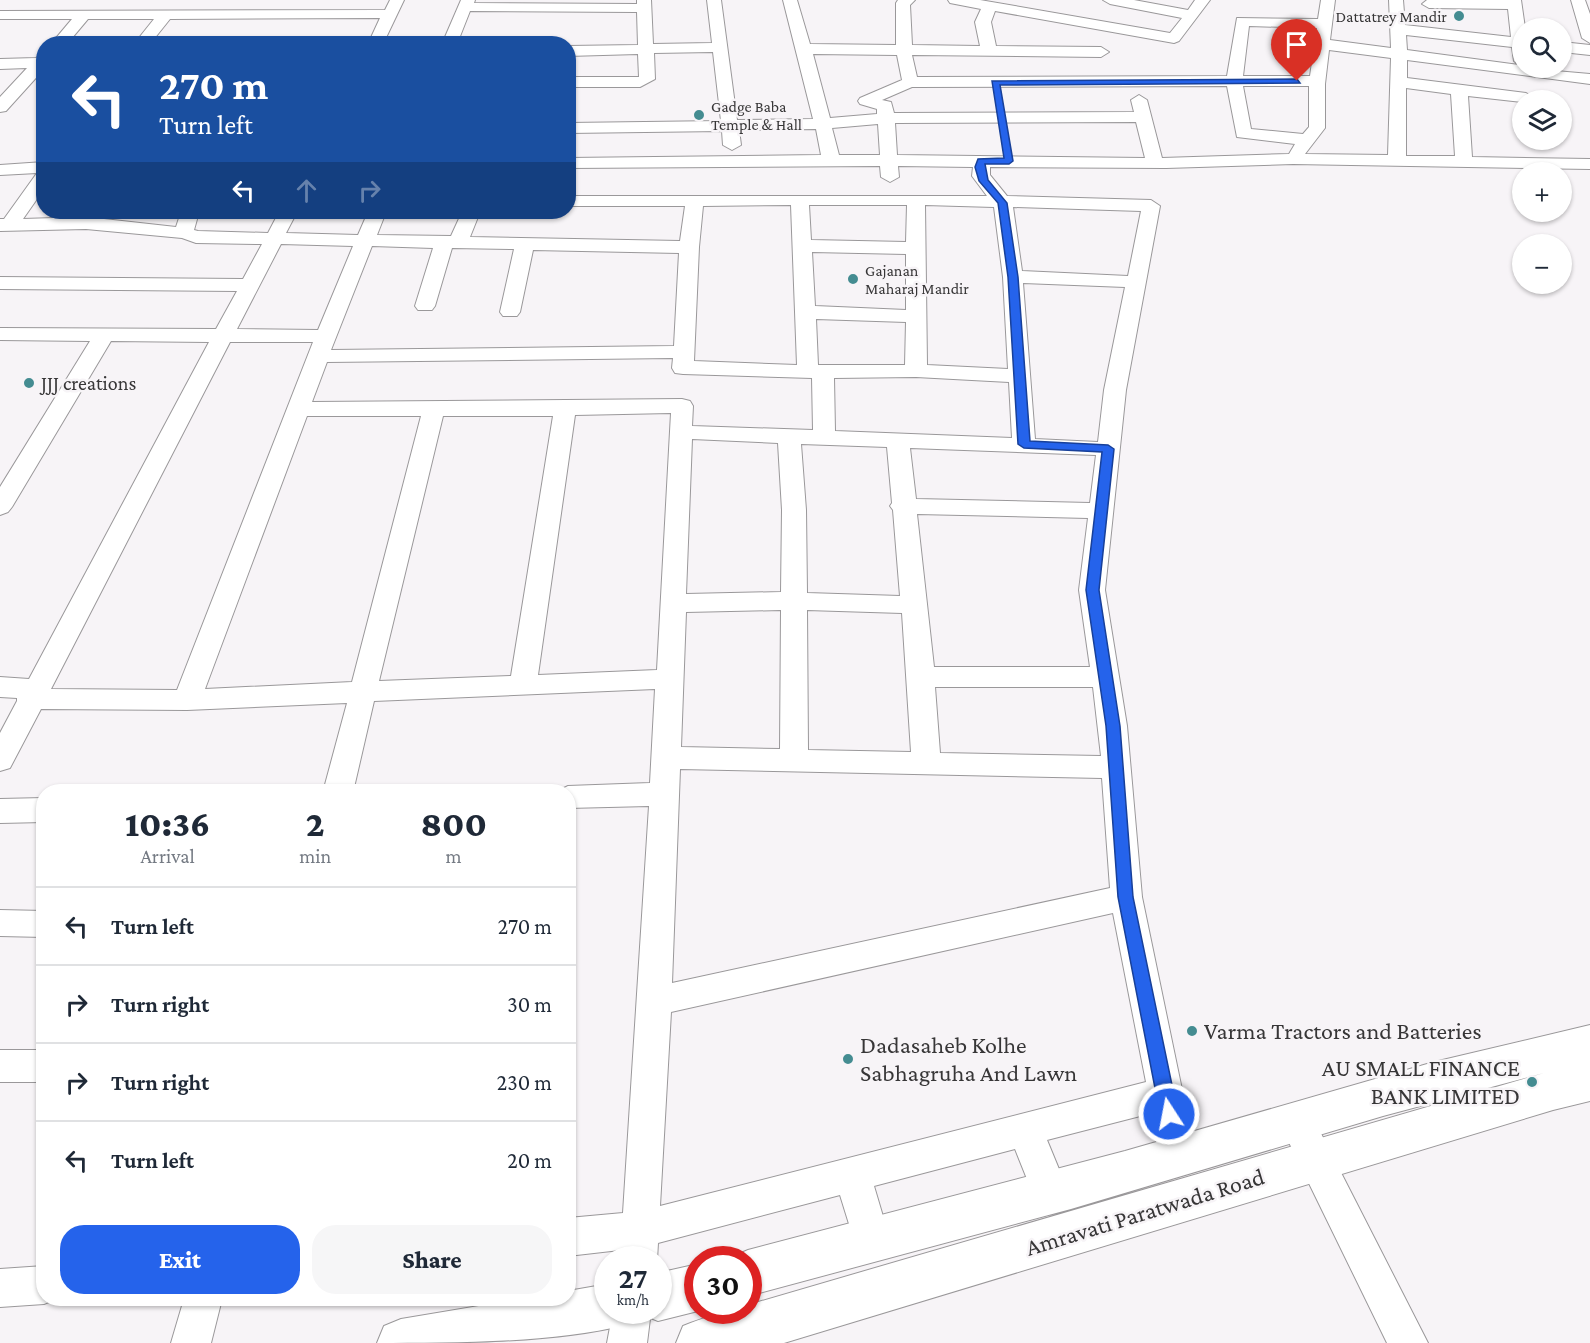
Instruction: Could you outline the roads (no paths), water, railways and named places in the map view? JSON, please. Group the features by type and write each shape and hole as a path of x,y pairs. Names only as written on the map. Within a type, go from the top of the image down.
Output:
{"main road":[{"name":"Amravati Paratwada Road","path":"762,1269 1178,1157 1296,1120 1523,1058 1590,1044"},
{"name":"Amravati Paratwada Road","path":"700,1343 906,1285 1317,1159 1553,1090 1590,1082"},
{"path":"401,1343 594,1310"}],"street":[{"path":"0,8 8,0"},
{"path":"213,13 222,0"},
{"path":"289,13 298,0"},
{"path":"714,0 734,161"},
{"path":"790,0 824,112 831,160"},
{"path":"908,0 903,3 904,52 910,82"},
{"path":"955,0 1174,38 1203,0"},
{"path":"1110,0 1192,15"},
{"path":"1293,159 1317,128 1318,81 1328,0"},
{"path":"1396,0 1399,54 1397,160"},
{"path":"1429,4 1515,2 1517,18"},
{"path":"452,36 466,4 644,4 647,78 645,81 576,85"},
{"path":"989,52 983,22 990,6"},
{"path":"1583,6 1590,37"},
{"path":"0,15 289,13 394,7"},
{"path":"379,36 394,7"},
{"path":"148,36 165,15"},
{"path":"65,36 83,16"},
{"path":"1308,140 1243,133 1234,82 1244,19 1325,24"},
{"path":"1090,23 1114,83"},
{"path":"1397,29 1512,42"},
{"path":"1322,44 1512,68"},
{"path":"576,51 646,51 721,47"},
{"path":"1572,48 1590,50"},
{"path":"804,49 904,52 1101,52"},
{"path":"0,63 36,62"},
{"path":"3,101 36,68"},
{"path":"1572,76 1590,79"},
{"path":"893,199 885,106 860,101 910,82 998,100 1068,100 1114,83 1318,81"},
{"path":"1398,82 1512,97"},
{"path":"1135,84 1155,163"},
{"path":"1460,90 1464,161"},
{"path":"576,128 731,126 824,112 886,118 998,100 1068,100 1143,117"},
{"path":"998,100 1009,161"},
{"path":"576,163 888,160 1155,163 1293,159 1464,161 1533,157 1590,164"},
{"path":"982,161 981,176 1003,203 1013,277 1024,444"},
{"path":"0,170 36,166"},
{"path":"5,224 36,174"},
{"path":"640,1244 655,1001 683,359 689,247 695,199"},
{"path":"800,199 805,312 824,437"},
{"path":"916,199 916,371"},
{"path":"576,201 916,199 1151,206 1115,390 1092,590 1116,767 1126,897 1178,1157"},
{"path":"5,224 66,219"},
{"path":"103,219 196,237 689,247"},
{"path":"184,233 187,219"},
{"path":"0,760 284,219"},
{"path":"187,700 322,346 374,219"},
{"path":"425,306 451,242 466,219"},
{"path":"510,312 525,244"},
{"path":"802,246 916,248"},
{"path":"1013,277 1136,282"},
{"path":"0,283 249,285"},
{"path":"805,312 916,316"},
{"path":"0,334 222,336 322,346 683,359 815,371 916,371 1020,376"},
{"path":"0,507 104,335"},
{"path":"340,784 434,408"},
{"path":"298,409 565,409 682,419 789,436 1108,449"},
{"path":"523,685 565,409"},
{"path":"789,436 794,510 794,761"},
{"path":"898,440 902,506 921,677 926,764"},
{"path":"902,506 1100,511"},
{"path":"672,603 794,601 913,605"},
{"path":"921,677 1105,677"},
{"path":"0,687 33,694 187,700 668,679"},
{"path":"664,758 1116,767"},
{"path":"576,797 663,794"},
{"path":"0,811 36,810"},
{"path":"655,1001 1126,897"},
{"path":"0,923 36,924"},
{"path":"0,1066 36,1066"},
{"path":"576,1238 640,1244 852,1174 1165,1093"},
{"path":"1296,1120 1408,1343"},
{"path":"1025,1130 1050,1191"},
{"path":"852,1174 871,1240"},
{"path":"0,1288 36,1286"},
{"path":"191,1343 201,1306"},
{"path":"627,1343 630,1324"}],"place":[{"name":"Dattatrey Mandir","path":"1459,16"},
{"name":"Gadge Baba Temple & Hall","path":"699,115"},
{"name":"Gajanan Maharaj Mandir","path":"853,279"},
{"name":"JJJ creations","path":"29,383"},
{"name":"Varma Tractors and Batteries","path":"1192,1031"},
{"name":"Dadasaheb Kolhe Sabhagruha And Lawn","path":"848,1059"},
{"name":"AU SMALL FINANCE BANK LIMITED","path":"1532,1082"}]}
